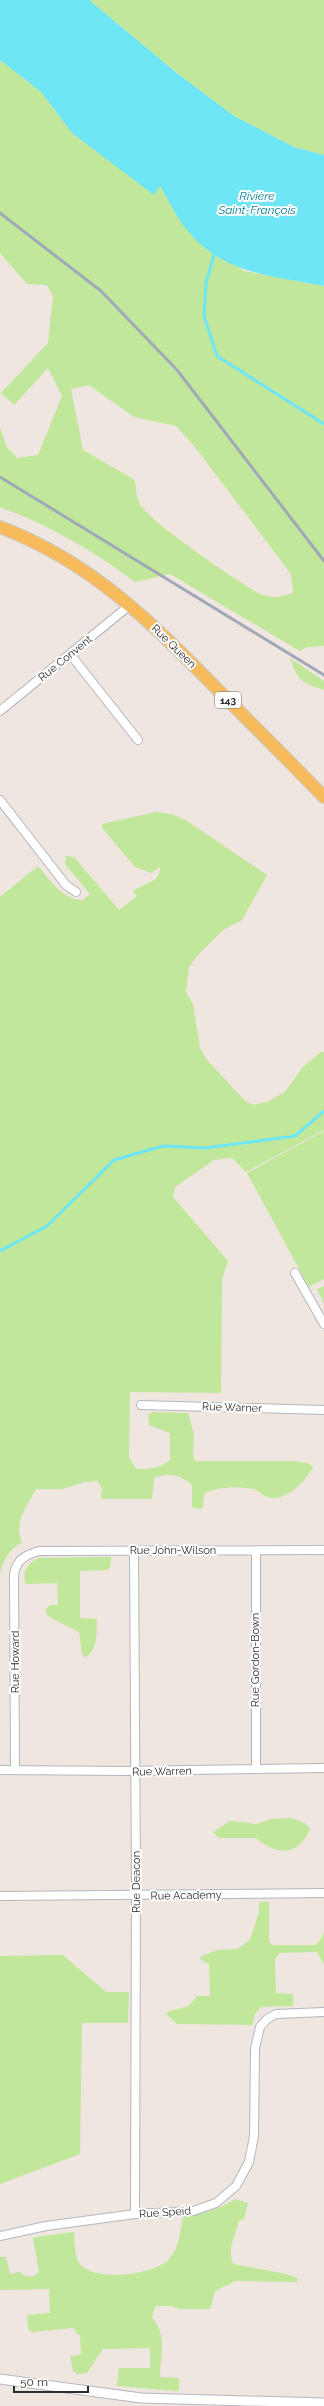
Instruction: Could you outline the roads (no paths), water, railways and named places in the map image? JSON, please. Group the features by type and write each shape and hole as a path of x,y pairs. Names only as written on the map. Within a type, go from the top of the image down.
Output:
{"main road":[{"name":"Rue Queen","path":"0,527 36,541 74,562 130,605 200,671 324,797"}],"street":[{"name":"Rue Convent","path":"0,711 130,605"},
{"path":"70,654 138,740"},
{"path":"0,800 66,885 76,892"},
{"path":"295,1273 324,1324"},
{"name":"Rue Warner","path":"140,1406 324,1410"},
{"name":"Rue John-Wilson","path":"24,1557 39,1550 324,1550"},
{"name":"Rue Deacon","path":"134,1550 136,1771 135,2214"},
{"name":"Rue Gordon-Bown","path":"256,1550 256,1769"},
{"name":"Rue Howard","path":"15,1770 14,1575 16,1567 24,1557"},
{"name":"Rue Warren","path":"0,1770 136,1771 324,1768"},
{"name":"Rue Academy","path":"0,1896 324,1894"},
{"name":"Rue Speid","path":"0,2236 46,2226 135,2214 180,2212 206,2208 216,2203 236,2186 244,2174 253,2149 255,2048 260,2027 267,2019 276,2014 324,2012"},
{"path":"0,2379 141,2398 324,2403"}],"water":[{"name":"Rivière Saint-François","path":"0,0 89,0 178,74 234,116 294,147 324,155 324,286 250,271 216,256 201,245 183,225 160,186 154,195 72,133 41,92 0,60"}],"waterway":[{"path":"214,255 206,283 204,316 217,356 324,424"},
{"path":"0,1251 47,1226 114,1160 163,1146 205,1148 295,1136 324,1111"}],"railway":[{"path":"0,213 101,291 177,370 324,561"},
{"path":"0,477 324,675"}]}
